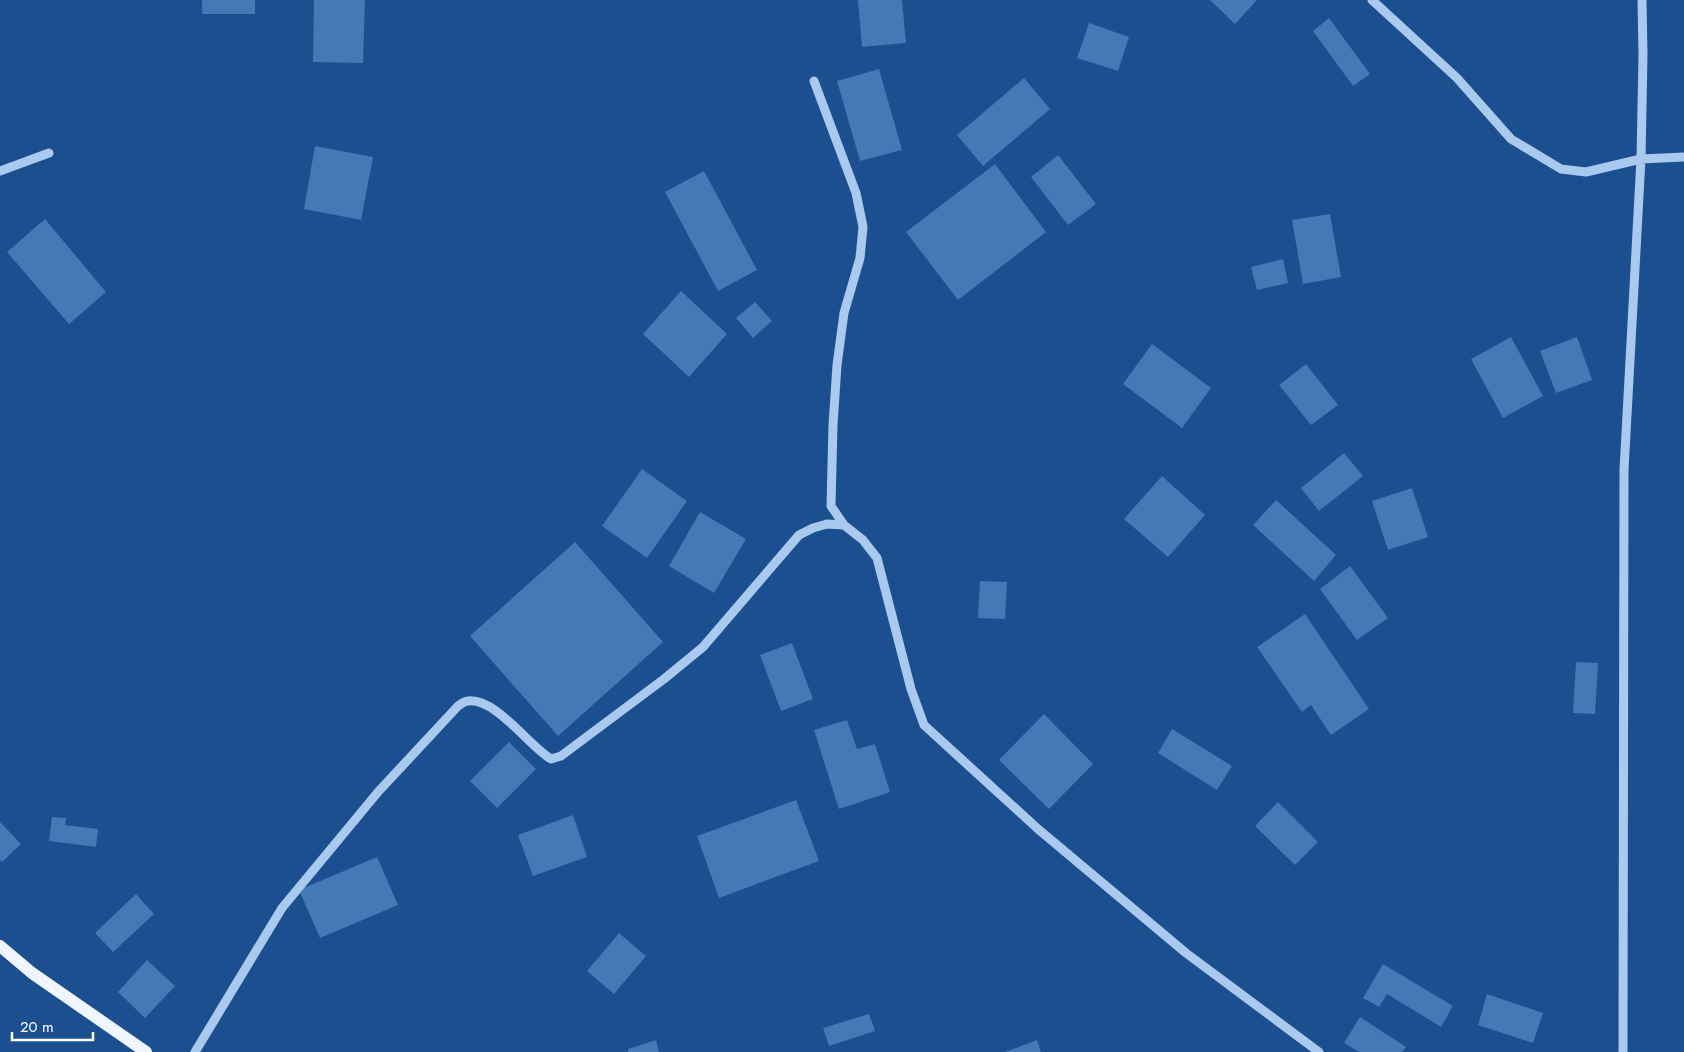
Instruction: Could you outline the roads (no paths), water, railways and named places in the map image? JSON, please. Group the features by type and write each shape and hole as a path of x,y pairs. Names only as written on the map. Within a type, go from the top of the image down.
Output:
{"main road":[{"path":"0,946 32,973 146,1052"}],"street":[{"path":"1372,0 1457,78 1511,139 1561,169 1586,172 1641,160 1684,158"},
{"path":"1622,1052 1624,470 1641,160 1642,0"},
{"path":"814,81 856,193 863,227 860,258 844,314 836,365 831,506 844,524 863,540 877,558 911,690 924,726 1038,829 1186,953 1319,1052"},
{"path":"0,171 48,153"},
{"path":"195,1052 282,908 378,792 458,706 467,701 482,702 497,712 542,753 551,759 561,756 664,679 703,647 799,535 827,524 844,524"}]}
